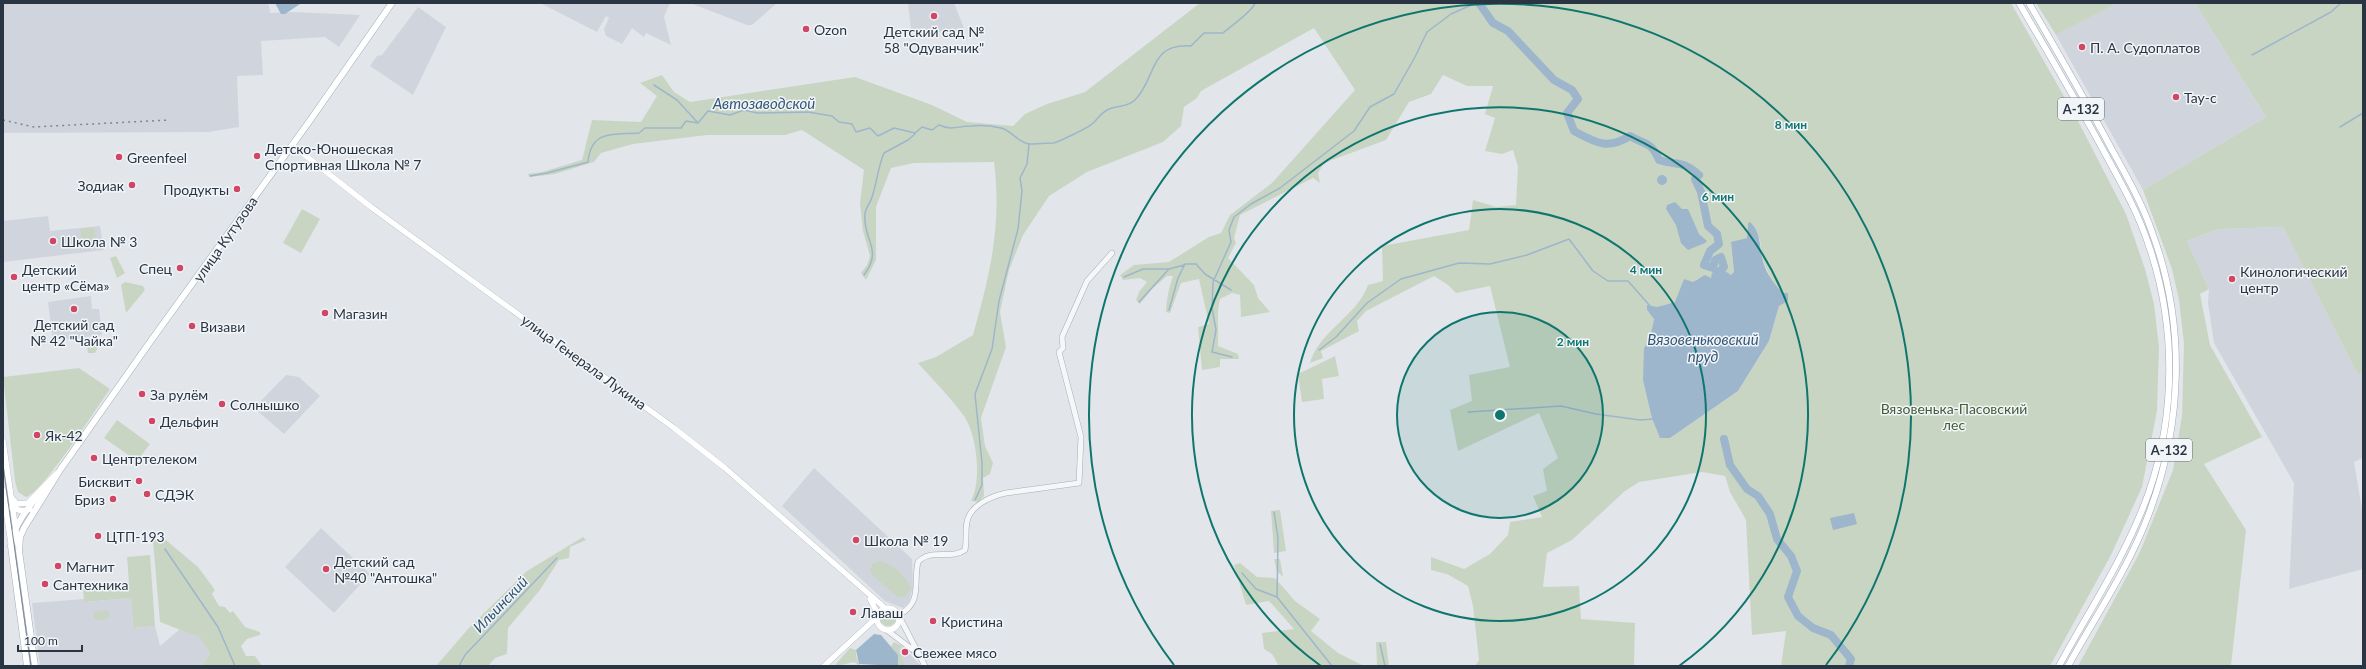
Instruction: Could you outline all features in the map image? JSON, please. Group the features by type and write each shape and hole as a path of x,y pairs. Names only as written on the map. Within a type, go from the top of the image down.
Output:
{"main road":[{"name":"улица Кутузова","path":"35,666 19,551 20,537 29,520 59,472 392,3"},
{"name":"А-132","path":"2019,3 2090,125 2138,218 2156,265 2168,331 2169,370 2166,416 2160,453 2152,481 2141,512 2120,556 2059,666"},
{"name":"А-132","path":"2028,3 2097,122 2146,216 2166,275 2175,330 2176,369 2174,417 2163,471 2139,537 2068,666"},
{"name":"улица Генерала Лукина","path":"292,145 371,207 680,432 725,468 885,608"},
{"path":"3,440 19,551"},
{"name":"улица Кутузова","path":"11,546 16,529 48,483 59,472"},
{"path":"10,495 17,504 28,503 59,472"},
{"path":"3,490 28,666"},
{"path":"4,498 12,509"},
{"path":"12,509 33,508 43,498"},
{"name":"улица Генерала Лукина","path":"865,592 877,616"},
{"path":"824,666 885,608 896,610 899,617 898,626 888,630 879,626 866,627"},
{"path":"877,616 879,626"}],"street":[{"path":"925,666 899,617 908,610 914,600 918,562 931,555 956,553 965,550 967,520 974,510 994,496 1080,483 1081,437 1059,352 1063,348 1062,337 1088,282 1112,252"},
{"path":"888,630 900,637 921,656"}],"shaded area":[{"path":"3,3 266,3 269,5 270,13 292,12 360,15 339,47 325,37 261,41 263,75 237,76 239,127 208,132 3,133"},
{"path":"540,3 670,3 664,17 671,45 646,33 644,37 632,28 622,44 606,36 604,29 609,18 606,16 597,32"},
{"path":"690,3 777,3 752,25 747,25"},
{"name":"Детский сад № 58 \"Одуванчик\"","path":"908,3 954,3 964,28 938,32 911,29"},
{"path":"2118,3 2195,3 2266,117 2143,190 2056,35"},
{"path":"418,7 446,27 413,95 370,66 377,56 382,55"},
{"name":"Школа № 3","path":"48,216 50,231 100,226 104,250 3,262 3,221"},
{"path":"2283,227 2358,375 2363,372 2363,458 2354,462 2363,515 2363,569 2289,589 2294,483 2214,343 2208,303 2209,289 2187,241 2218,229"},
{"path":"91,296 92,309 99,309 102,335 53,341 48,302"},
{"path":"286,375 299,377 320,396 284,434 254,408"},
{"name":"Школа № 19","path":"814,468 912,559 913,588 909,602 903,608 885,601 782,506"},
{"name":"Детский сад №40 \"Антошка\"","path":"321,528 370,574 334,613 285,567"},
{"path":"131,598 133,628 155,626 160,646 180,629 199,637 210,653 202,666 40,666 32,603 84,599 84,602"},
{"path":"902,646 921,666 903,666 905,664 897,649"}],"green space":[{"name":"Вязовенька-Пасовский лес","path":"1200,3 2011,3 2078,121 2126,214 2145,269 2154,304 2159,347 2157,411 2142,487 2111,555 2050,666 1781,666 1786,631 1752,635 1746,520 1730,492 1725,476 1702,472 1639,482 1625,491 1572,540 1547,553 1543,587 1579,586 1581,619 1635,623 1634,666 1475,666 1479,660 1473,606 1468,586 1447,574 1431,570 1431,557 1464,569 1490,554 1508,535 1510,522 1542,517 1533,496 1547,491 1543,469 1558,458 1539,413 1458,451 1450,410 1472,401 1469,375 1510,367 1490,286 1456,293 1448,285 1434,276 1366,311 1357,321 1359,331 1321,351 1323,358 1310,363 1321,342 1329,332 1356,306 1368,285 1383,281 1382,246 1469,230 1473,200 1496,207 1516,205 1518,167 1513,150 1502,154 1485,151 1495,118 1485,114 1493,86 1467,86 1443,75 1431,94 1409,102 1386,140 1324,163 1318,173 1320,183 1313,178 1240,215 1234,238 1236,243 1228,258 1254,285 1258,298 1270,312 1241,317 1240,295 1232,293 1220,299 1218,317 1218,346 1238,354 1239,359 1220,359 1220,367 1202,370 1198,327 1209,324 1199,279 1181,283 1170,313 1166,312 1166,308 1173,276 1167,276 1152,289 1140,304 1136,300 1139,292 1147,282 1140,278 1123,280 1120,275 1134,265 1169,262 1209,237 1221,233 1230,215 1272,183 1355,90 1314,28 1201,91 1197,98 1184,107 1181,126 1163,142 1087,172 1049,196 1023,235 1009,270 1000,312 1006,347 981,418 985,446 993,463 990,474 983,478 984,496 979,502 971,501 976,482 977,470 975,446 968,424 964,416 953,402 918,363 936,357 973,335 985,291 993,250 996,207 994,162 914,163 891,168 876,207 876,260 866,280 861,273 867,265 870,256 863,231 860,203 864,170 802,130 785,135 707,135 633,144 601,153 594,162 555,174 531,177 527,174 542,172 582,160 592,120 641,122 657,96 640,83 662,75 674,92 690,102 855,77 932,105 967,122 1013,126 1025,114 1047,104 1085,92","holes":["1748,223 1760,240 1762,258 1772,282 1787,301 1779,306 1769,341 1738,391 1670,438 1644,348 1650,339 1654,318 1647,310 1675,302 1697,279 1731,276 1734,272 1731,243 1747,238"]},
{"path":"2036,3 2118,3 2056,35"},
{"path":"2195,3 2363,3 2363,372 2358,375 2283,227 2218,229 2187,241 2209,289 2200,294 2210,345 2262,437 2204,464 2246,530 2231,666 2078,666 2140,552 2173,470 2182,416 2184,344 2179,300 2172,269 2143,190 2266,117"},
{"path":"302,209 320,219 301,253 283,243"},
{"path":"94,227 97,247 82,249 80,229"},
{"path":"116,256 125,273 117,278 110,258"},
{"path":"125,282 143,286 145,290 126,313 121,285"},
{"path":"102,340 95,353 88,353 87,347 90,343"},
{"path":"1335,356 1339,376 1322,379 1324,399 1302,402 1298,374"},
{"path":"79,368 110,389 56,466 34,492 26,497 18,492 15,481 3,377"},
{"path":"117,420 150,444 137,461 104,438"},
{"path":"1280,510 1286,551 1274,553 1271,511"},
{"path":"161,536 198,567 215,590 212,594 219,606 225,607 230,613 233,611 245,627 260,632 260,635 247,639 241,646 246,656 255,656 262,666 202,666 210,653 199,637 160,622 153,541"},
{"path":"583,537 586,540 570,547 569,558 559,560 540,590 508,628 507,654 495,658 488,666 436,666 468,629 527,571"},
{"path":"150,555 155,626 133,628 131,598 84,602 83,586 129,583 127,557"},
{"path":"1274,559 1280,559 1283,577 1277,571"},
{"path":"879,561 893,567 906,579 911,588 906,596 898,597 872,575 870,569 873,563"},
{"path":"1240,563 1257,577 1275,578 1295,601 1320,619 1311,631 1338,653 1364,666 1279,666 1272,654 1264,649 1262,633 1294,629 1269,601 1246,605 1234,565"},
{"path":"106,610 110,613 108,619 97,620 93,617 95,611"},
{"path":"888,610 894,612 896,618 894,624 888,626 882,624 880,618 882,612"},
{"path":"894,642 902,646 898,649 905,664 903,666 898,666 898,656 891,646"},
{"path":"1376,642 1386,642 1389,666 1377,666"},
{"path":"850,648 856,650 856,656 860,666 854,662 837,666 836,664"}],"water":[{"path":"275,3 300,4 285,14 281,14"},
{"path":"1662,175 1667,180 1662,185 1657,180"},
{"path":"1675,202 1682,209 1688,209 1699,234 1707,241 1705,243 1688,250 1681,243 1676,225 1666,209 1667,205"},
{"name":"Вязовеньковский пруд","path":"1750,222 1758,234 1763,262 1767,272 1783,293 1788,293 1788,301 1779,306 1769,341 1738,391 1670,438 1660,438 1652,418 1643,380 1644,348 1650,338 1654,319 1647,310 1647,305 1657,307 1675,302 1684,279 1693,282 1705,275 1711,278 1712,273 1719,267 1731,275 1734,272 1731,242 1747,238 1748,223"},
{"path":"1854,513 1857,524 1833,530 1830,518"},
{"path":"874,634 881,635 898,655 898,666 859,664 856,650"}],"waterway":[{"name":"Автозаводской","path":"530,176 588,162 590,151 594,144 605,136 613,134 639,133 645,128 681,128 686,121 698,123 708,111 730,115 744,110 757,113 808,112 832,116 839,122 852,124 856,132 870,128 878,136 894,128 915,133 922,127 932,130 939,125 952,128 966,126 990,126 1005,129 1026,143 1054,143 1089,126 1107,110 1132,103 1142,91 1160,56 1167,50 1177,47 1191,46 1204,33 1223,33 1246,14 1255,3"},
{"path":"1232,357 1212,352 1216,330 1212,308 1213,282 1231,242 1229,230 1234,217 1251,204 1280,188 1354,131 1370,107 1394,94 1427,32 1451,14 1476,3"},
{"path":"1479,3 1493,23 1508,31 1554,80 1572,90 1578,99 1567,113 1574,131 1596,142 1608,144 1615,143 1630,136 1650,146 1659,160 1684,165 1699,175 1695,179 1701,192 1708,226 1717,234 1719,244 1710,251 1704,265 1713,268 1715,260 1721,257 1724,267 1716,275 1718,277"},
{"path":"2252,55 2331,12 2341,3"},
{"path":"654,85 677,100 698,123"},
{"path":"2340,127 2363,113"},
{"path":"864,275 870,266 872,258 871,244 866,230 865,212 874,191 882,158 884,153 908,140 915,134"},
{"path":"975,500 982,485 982,463 975,394 992,349 999,301 1018,229 1022,191 1020,178 1027,164 1029,144"},
{"path":"1319,350 1336,337 1367,303 1401,279 1459,263 1490,264 1527,255 1569,239 1593,271 1608,281 1628,281 1651,307"},
{"path":"1169,310 1178,278 1185,264 1196,264 1205,274 1231,290"},
{"path":"1124,277 1143,269 1169,269 1184,265"},
{"path":"1139,302 1168,270"},
{"path":"1468,412 1561,406 1596,414 1640,420 1653,419"},
{"path":"1724,439 1730,465 1747,489 1758,496 1770,514 1777,539 1791,556 1797,571 1788,597 1798,616 1813,628 1831,635 1851,659 1849,666"},
{"path":"1274,512 1278,538 1277,597"},
{"path":"165,549 218,627 235,666"},
{"name":"Ильинский","path":"459,666 465,655 557,558"},
{"path":"1242,573 1256,589 1277,597 1332,666"},
{"path":"1380,644 1385,666"}],"tram line":[{"path":"3,465 31,666"}],"railway":[{"path":"3,120 34,127 169,120"}],"place":[{"name":"Детский сад № 58 \"Одуванчик\"","path":"934,16"},
{"name":"Ozon","path":"806,29"},
{"name":"П. А. Судоплатов","path":"2082,47"},
{"name":"Тау-с","path":"2176,97"},
{"name":"Детско-Юношеская Спортивная Школа № 7","path":"257,156"},
{"name":"Greenfeel","path":"119,157"},
{"name":"Зодиак","path":"132,185"},
{"name":"Продукты","path":"237,189"},
{"name":"Школа № 3","path":"53,241"},
{"name":"Спец","path":"180,268"},
{"name":"Детский центр «Сёма»","path":"14,277"},
{"name":"Кинологический центр","path":"2232,279"},
{"name":"Детский сад № 42 \"Чайка\"","path":"74,309"},
{"name":"Магазин","path":"325,313"},
{"name":"Визави","path":"192,326"},
{"name":"За рулём","path":"142,394"},
{"name":"Солнышко","path":"222,404"},
{"name":"Дельфин","path":"152,421"},
{"name":"Як-42","path":"37,435"},
{"name":"Центртелеком","path":"94,458"},
{"name":"Бисквит","path":"139,481"},
{"name":"СДЭК","path":"147,494"},
{"name":"Бриз","path":"113,499"},
{"name":"ЦТП-193","path":"98,536"},
{"name":"Школа № 19","path":"856,540"},
{"name":"Магнит","path":"58,566"},
{"name":"Детский сад №40 \"Антошка\"","path":"326,569"},
{"name":"Сантехника","path":"45,584"},
{"name":"Лаваш","path":"853,612"},
{"name":"Кристина","path":"933,621"},
{"name":"Свежее мясо","path":"905,652"}]}
